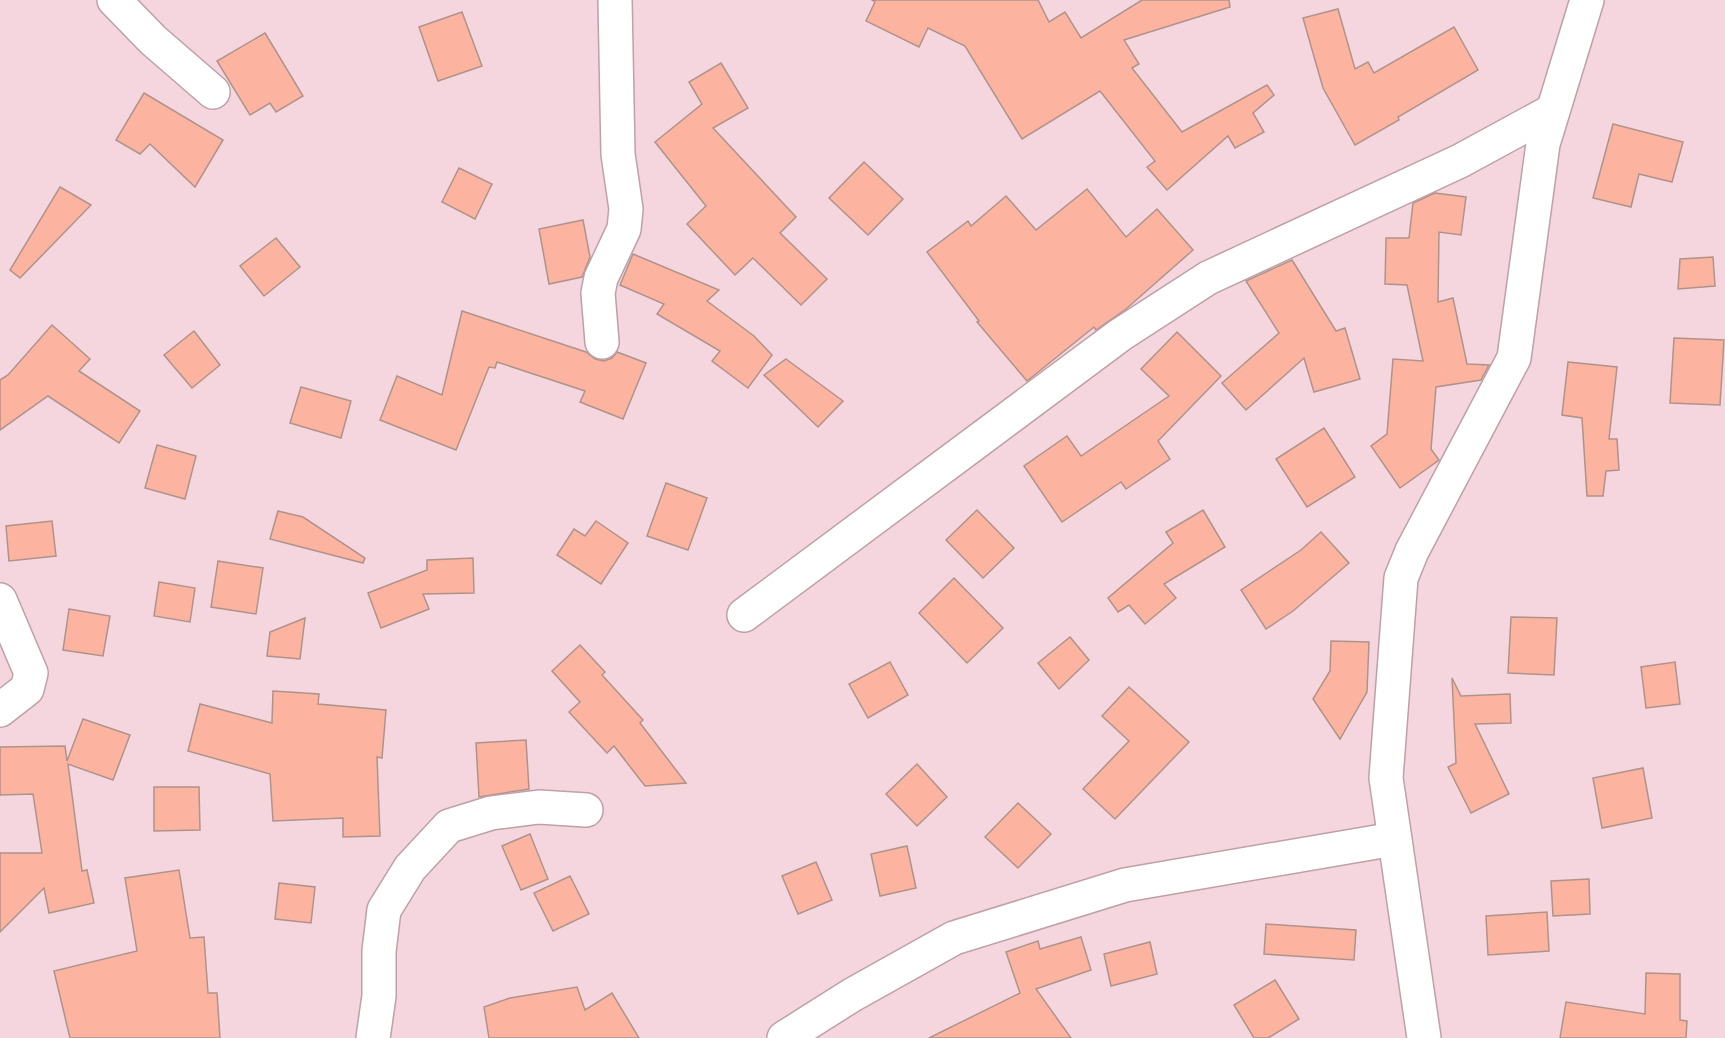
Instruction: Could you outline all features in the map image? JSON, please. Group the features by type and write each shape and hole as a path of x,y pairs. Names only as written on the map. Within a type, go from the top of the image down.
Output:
{"street":[{"path":"114,0 153,40 213,92"},
{"path":"602,342 598,294 601,278 624,229 626,209 618,154 615,0"},
{"path":"1424,1038 1386,778 1401,578 1412,551 1514,358 1543,144 1587,0"},
{"path":"744,615 1120,335 1208,278 1460,161 1552,111"},
{"path":"0,600 31,673 27,689 0,710"},
{"path":"373,1038 380,996 379,951 384,910 410,868 449,826 491,813 538,807 586,810"},
{"path":"784,1038 852,994 954,938 1125,885 1394,839"}],"building":[{"path":"872,0 1038,0 1049,22 1065,12 1081,38 1142,0 1229,0 1230,7 1124,40 1139,64 1132,68 1182,132 1267,85 1274,95 1253,113 1264,132 1235,148 1228,136 1167,190 1147,167 1155,161 1100,91 1022,139 965,46 928,28 919,47 866,21 875,2"},
{"path":"1338,9 1355,69 1368,62 1374,73 1454,27 1478,70 1355,145 1323,88 1303,18"},
{"path":"462,12 482,66 438,81 419,27"},
{"path":"265,33 303,96 276,112 270,103 250,115 217,61"},
{"path":"721,63 748,108 713,128 796,217 780,233 827,279 801,305 753,258 735,275 687,224 706,206 655,142 702,104 689,82"},
{"path":"144,93 223,140 195,187 150,144 140,154 116,140"},
{"path":"1613,124 1683,142 1672,182 1639,174 1631,207 1593,198"},
{"path":"864,162 903,199 868,235 829,198"},
{"path":"459,168 492,184 475,219 442,202"},
{"path":"60,187 91,205 20,278 10,270"},
{"path":"1087,189 1126,237 1157,209 1193,250 1126,309 1096,330 1094,327 1027,381 977,322 979,321 927,252 968,221 971,226 1006,196 1036,230"},
{"path":"1435,193 1466,197 1461,235 1439,232 1438,302 1453,298 1467,364 1489,365 1481,380 1436,387 1431,449 1439,460 1400,488 1371,446 1387,434 1393,359 1423,361 1407,285 1385,284 1386,238 1409,238 1413,203"},
{"path":"583,220 590,257 582,277 549,284 539,229"},
{"path":"276,238 300,267 264,296 240,266"},
{"path":"633,254 719,290 707,301 754,336 772,355 748,388 712,361 720,351 657,314 664,304 620,285"},
{"path":"1713,257 1715,286 1678,289 1680,259"},
{"path":"1292,260 1336,331 1345,328 1360,379 1314,392 1304,358 1246,410 1222,383 1279,333 1246,281"},
{"path":"462,311 586,352 595,359 604,361 612,358 617,352 646,363 623,419 580,402 585,391 497,362 495,368 489,367 456,450 380,420 397,376 442,395"},
{"path":"52,325 90,359 79,371 140,411 119,443 48,396 0,430 0,380 8,375"},
{"path":"194,331 220,365 192,388 164,355"},
{"path":"1177,332 1221,376 1158,441 1170,459 1126,489 1121,482 1062,522 1024,466 1067,436 1081,456 1169,396 1141,369"},
{"path":"1674,338 1724,340 1720,405 1670,403"},
{"path":"786,359 843,401 818,427 764,375"},
{"path":"1568,362 1617,367 1609,439 1617,439 1619,470 1606,471 1603,496 1587,496 1582,418 1562,415"},
{"path":"301,387 351,401 341,438 290,423"},
{"path":"1324,428 1355,477 1307,507 1276,459"},
{"path":"157,445 196,456 185,499 145,488"},
{"path":"666,483 707,498 688,550 647,536"},
{"path":"977,510 1014,548 983,578 946,540"},
{"path":"1203,510 1225,547 1164,584 1176,598 1145,624 1129,605 1118,612 1108,598 1173,543 1166,532"},
{"path":"278,511 303,517 365,558 363,563 270,539"},
{"path":"52,521 56,556 9,561 6,526"},
{"path":"596,521 628,543 601,584 557,555 574,529 585,536"},
{"path":"1321,532 1349,563 1293,611 1266,629 1241,590 1301,550"},
{"path":"473,558 474,593 423,594 429,609 381,628 368,593 427,570 427,560"},
{"path":"218,561 263,568 256,614 211,607"},
{"path":"954,578 1003,628 967,663 919,613"},
{"path":"159,582 195,588 190,622 154,616"},
{"path":"69,609 110,616 103,656 63,650"},
{"path":"1511,617 1557,618 1554,675 1508,673"},
{"path":"305,618 300,659 267,656 270,632"},
{"path":"1070,637 1089,660 1059,689 1038,663"},
{"path":"1331,641 1369,642 1367,692 1340,739 1313,699 1330,671"},
{"path":"580,645 605,672 602,675 643,720 640,723 686,783 645,786 614,746 607,753 569,712 580,702 552,671"},
{"path":"890,662 908,695 868,718 849,684"},
{"path":"1675,662 1680,704 1646,708 1641,667"},
{"path":"1452,678 1461,696 1510,694 1511,723 1475,724 1509,794 1471,813 1448,767 1456,763"},
{"path":"1129,687 1189,742 1115,819 1083,789 1129,741 1102,716"},
{"path":"273,691 319,694 318,704 386,710 382,758 377,757 380,836 343,837 343,818 273,821 270,774 188,751 200,704 272,723"},
{"path":"83,719 130,735 113,780 68,764 82,871 87,870 94,903 49,913 44,888 0,932 0,853 42,853 33,794 0,795 0,747 65,746 67,761"},
{"path":"526,740 529,789 479,797 476,743"},
{"path":"917,764 947,797 917,826 886,794"},
{"path":"1643,768 1652,818 1602,828 1593,778"},
{"path":"154,787 199,787 200,830 154,831"},
{"path":"1018,803 1051,834 1018,868 985,837"},
{"path":"530,834 548,879 521,890 502,846"},
{"path":"907,846 916,888 880,896 871,854"},
{"path":"816,862 832,900 798,914 782,876"},
{"path":"179,870 190,938 204,937 208,993 217,993 220,1038 70,1038 54,971 137,951 125,878"},
{"path":"570,876 589,914 553,931 534,893"},
{"path":"1589,879 1590,914 1553,916 1551,881"},
{"path":"279,883 315,887 311,923 275,919"},
{"path":"1547,912 1549,951 1488,955 1486,916"},
{"path":"1266,924 1356,930 1354,960 1264,954"},
{"path":"1081,937 1091,970 1036,989 1071,1038 929,1038 1020,993 1006,952 1038,941 1040,949"},
{"path":"1150,942 1157,974 1111,986 1104,954"},
{"path":"1646,973 1680,974 1680,1020 1687,1021 1686,1038 1560,1038 1566,1002 1645,1014"},
{"path":"1275,980 1299,1019 1268,1038 1254,1038 1234,1005"},
{"path":"577,987 585,1010 612,993 639,1038 489,1038 484,1007 510,998"}]}
